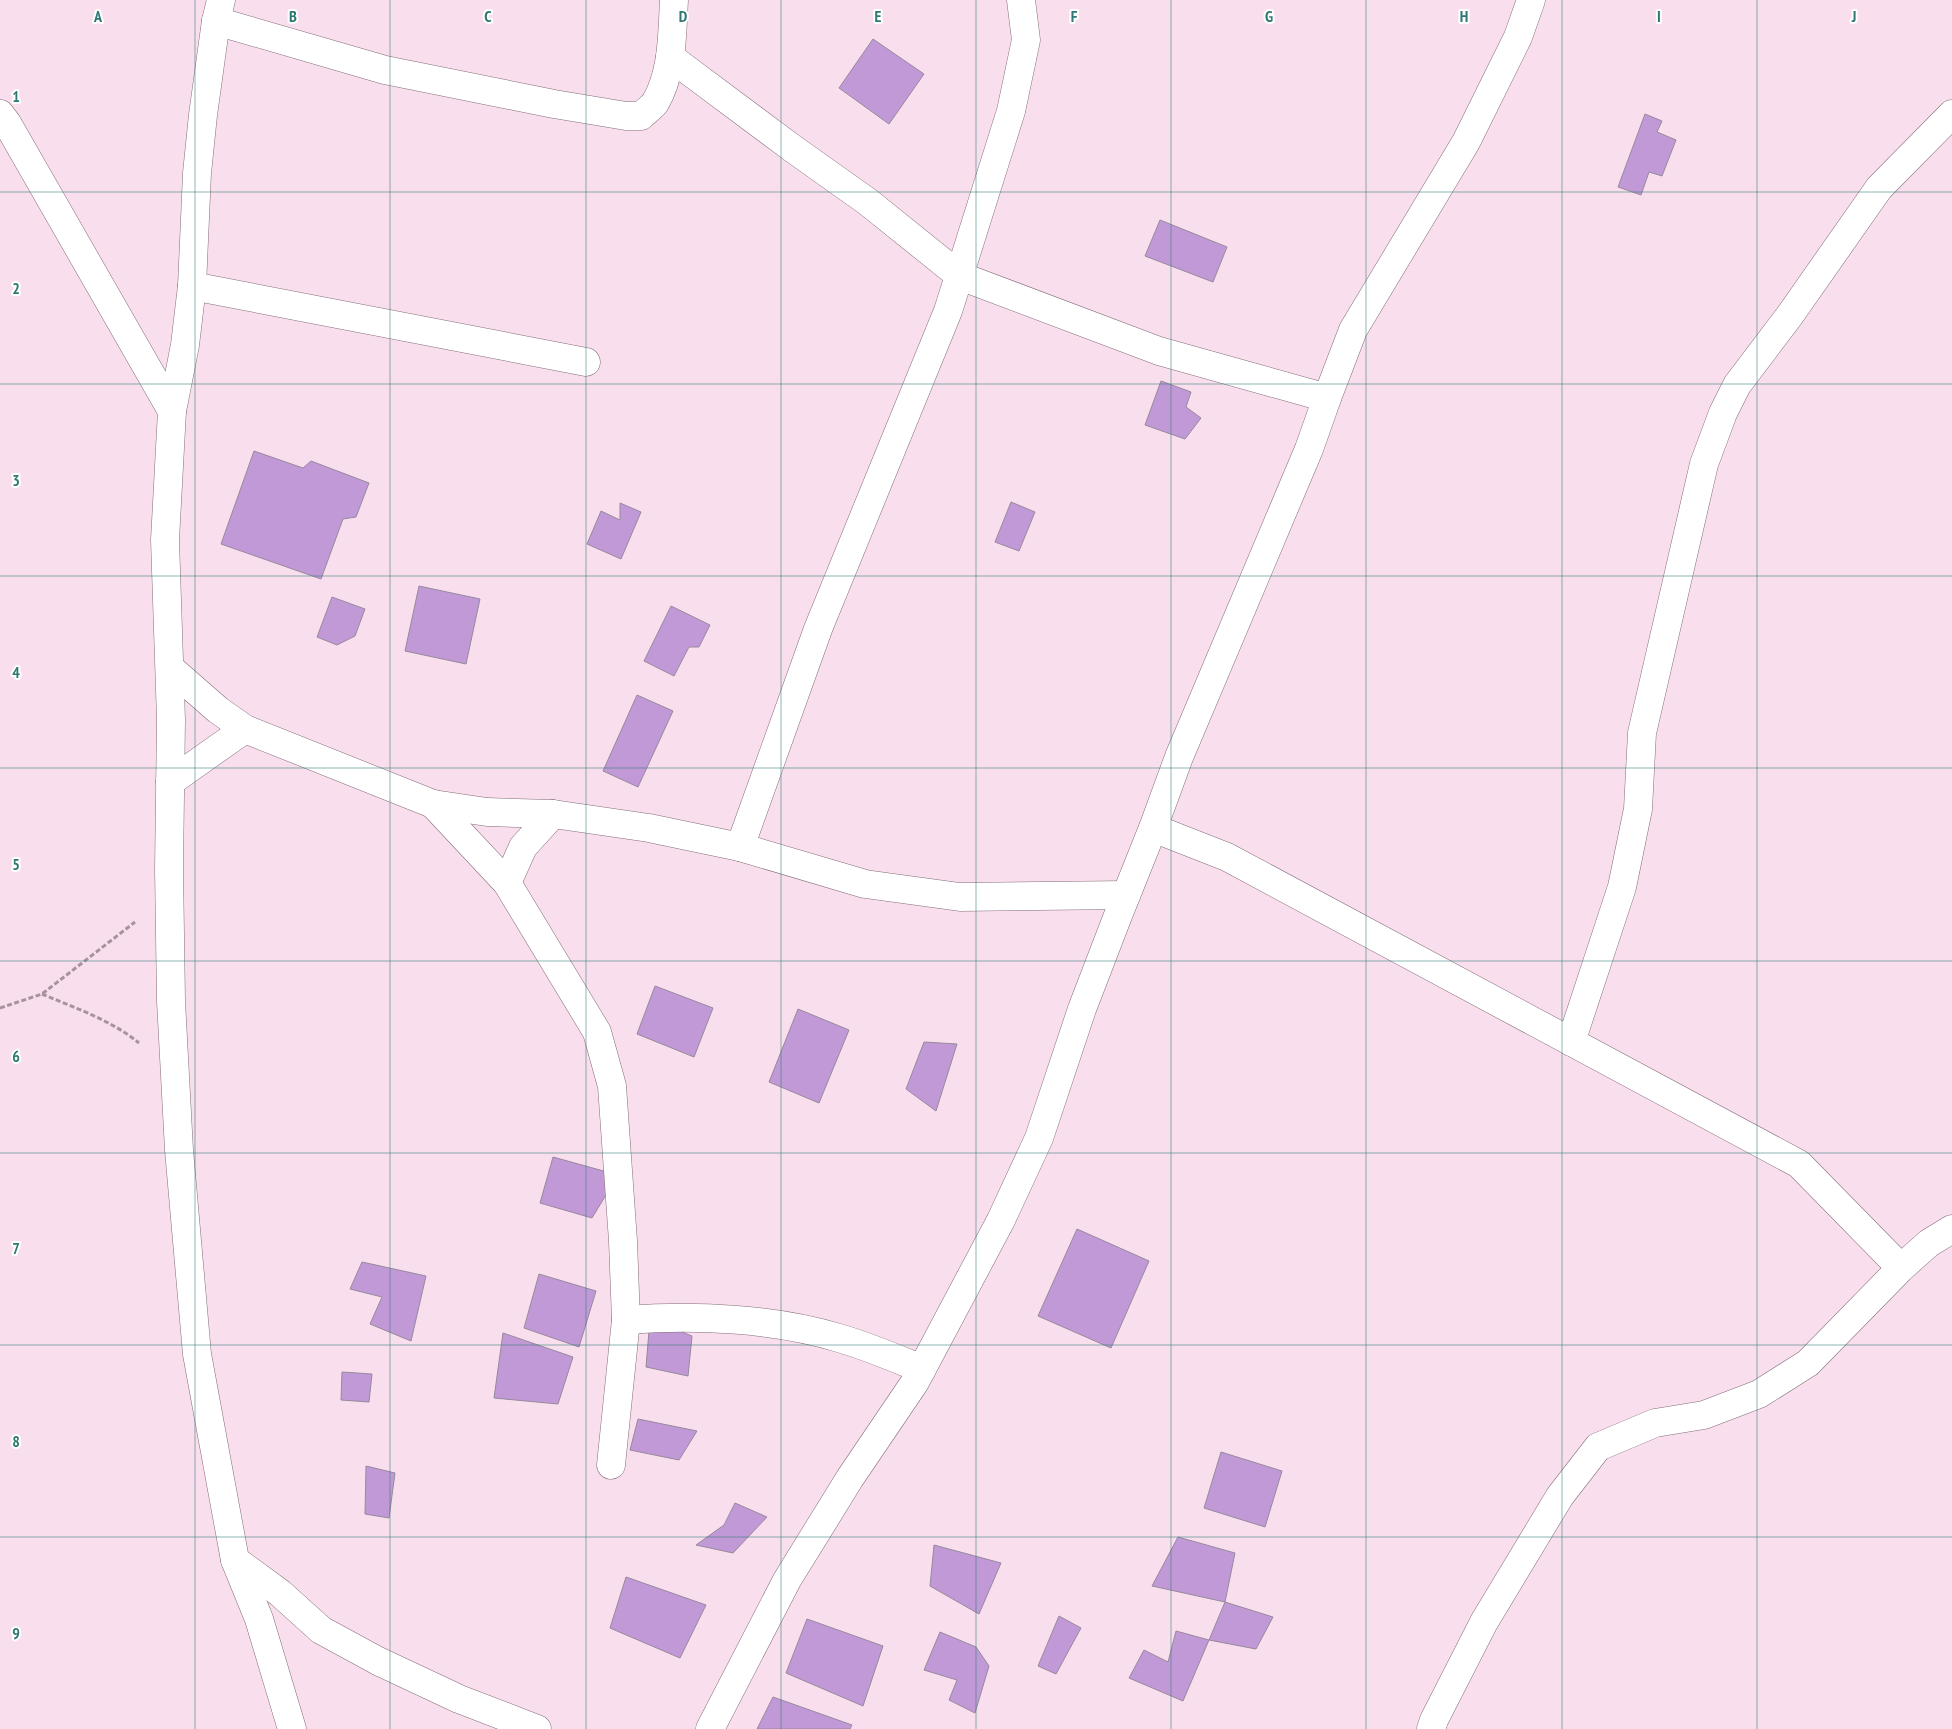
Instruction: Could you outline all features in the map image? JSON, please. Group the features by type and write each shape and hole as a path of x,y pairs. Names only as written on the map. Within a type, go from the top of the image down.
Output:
{"street":[{"path":"292,1729 259,1619 235,1560 197,1354 178,1150 174,1070 169,895 170,668 165,540 172,411 185,345 192,286 197,173 218,10 385,70 554,104 626,116 641,116 654,104 662,86 670,57 674,0"},
{"path":"740,847 818,628 948,310 960,276 976,219 1011,111 1026,40 1021,0"},
{"path":"710,1729 787,1580 850,1478 922,1368 1001,1220 1039,1138 1082,1009 1179,757 1309,449 1353,330 1466,142 1518,37 1531,0"},
{"path":"670,57 868,202 960,276 1160,350 1327,398"},
{"path":"0,114 172,411"},
{"path":"1571,1042 1622,887 1638,809 1642,733 1704,464 1723,413 1738,385 1790,315 1879,188 1952,114"},
{"path":"192,286 586,362"},
{"path":"170,668 218,710 245,729 433,804 487,812 553,814 649,828 740,847 865,884 960,897 1126,894"},
{"path":"170,782 245,729"},
{"path":"433,804 507,883 597,1032 612,1086 623,1242 626,1320 611,1465"},
{"path":"507,883 523,847 553,814"},
{"path":"1153,828 1227,857 1799,1164 1901,1268"},
{"path":"1431,1729 1489,1614 1560,1496 1598,1447 1655,1423 1704,1415 1759,1394 1808,1363 1901,1268 1929,1243 1952,1229"},
{"path":"626,1320 696,1318 783,1325 840,1338 922,1368"},
{"path":"235,1560 280,1593 321,1630 378,1661 459,1699 537,1729"}],"path":[{"path":"0,1008 42,994 169,895"},
{"path":"42,994 125,1032 174,1070"}],"building":[{"path":"873,39 924,74 889,124 839,88"},
{"path":"1645,114 1662,121 1657,132 1676,140 1662,176 1649,172 1641,195 1618,187"},
{"path":"1160,220 1227,247 1213,282 1145,256"},
{"path":"1161,381 1191,392 1186,407 1201,418 1185,439 1145,425"},
{"path":"254,451 303,468 311,461 369,483 356,517 343,519 321,579 221,544"},
{"path":"1011,502 1035,512 1019,551 995,542"},
{"path":"620,503 641,512 621,559 587,544 601,511 620,520"},
{"path":"419,586 480,599 466,664 405,651"},
{"path":"332,597 365,609 355,636 337,645 317,637"},
{"path":"671,606 710,625 699,647 689,647 674,676 644,661"},
{"path":"637,695 673,711 638,787 603,771"},
{"path":"655,986 713,1008 694,1057 637,1034"},
{"path":"798,1009 849,1030 819,1103 769,1082"},
{"path":"924,1042 957,1044 936,1111 906,1089"},
{"path":"553,1157 618,1175 592,1218 540,1203"},
{"path":"1077,1229 1149,1261 1111,1348 1038,1316"},
{"path":"362,1262 426,1276 411,1341 370,1324 382,1297 350,1289"},
{"path":"539,1274 596,1291 579,1347 524,1328"},
{"path":"650,1319 692,1336 688,1376 646,1367"},
{"path":"503,1333 573,1357 558,1404 494,1398"},
{"path":"342,1372 372,1374 369,1402 341,1400"},
{"path":"638,1419 697,1431 679,1460 630,1450"},
{"path":"1221,1452 1282,1471 1265,1527 1204,1508"},
{"path":"366,1466 395,1473 389,1518 365,1514"},
{"path":"735,1503 767,1517 733,1553 696,1545 724,1525"},
{"path":"1178,1537 1235,1553 1225,1602 1152,1586"},
{"path":"934,1545 1001,1563 979,1614 930,1586"},
{"path":"626,1577 706,1605 680,1658 610,1628"},
{"path":"1225,1602 1273,1617 1256,1649 1209,1640"},
{"path":"1059,1616 1081,1628 1056,1674 1038,1666"},
{"path":"807,1619 883,1646 863,1706 786,1673"},
{"path":"1176,1631 1209,1640 1183,1701 1129,1678 1144,1650 1168,1662"},
{"path":"940,1632 976,1647 989,1666 975,1713 949,1700 957,1680 924,1670"},
{"path":"773,1697 852,1725 850,1729 757,1729"}]}
